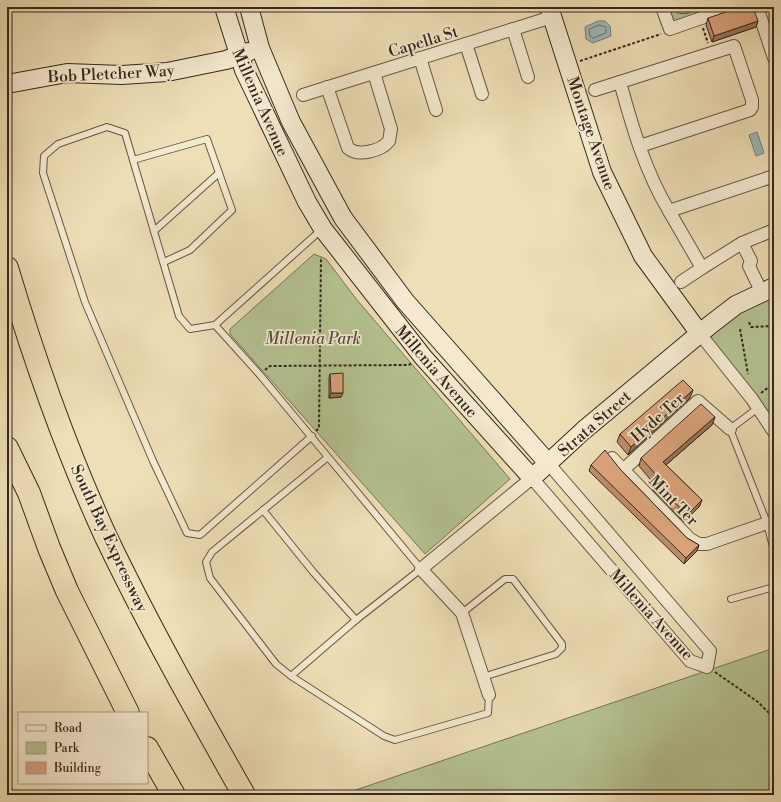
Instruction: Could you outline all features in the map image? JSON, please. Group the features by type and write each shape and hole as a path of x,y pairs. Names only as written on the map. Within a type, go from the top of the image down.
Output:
{"highway":[{"name":"South Bay Expressway","path":"7,268 55,413 106,536 176,675 244,795"},
{"path":"7,448 29,493 49,548 68,591 128,712"},
{"path":"148,750 174,795"}],"street":[{"name":"Millenia Avenue","path":"224,7 238,57 304,195 323,229 423,357 532,478 690,661 707,667 710,651 405,300 341,216 291,122 260,48 249,7"},
{"path":"662,7 670,29 733,7"},
{"path":"681,7 686,7"},
{"path":"757,7 774,58"},
{"name":"Capella St","path":"303,95 513,29 550,12"},
{"name":"Montage Avenue","path":"550,12 602,172 643,256 700,334"},
{"path":"513,29 528,77"},
{"path":"466,44 482,94"},
{"path":"595,90 734,46 752,100 752,107 750,110 640,146"},
{"name":"Bob Pletcher Way","path":"7,84 67,73 122,75 167,72 238,57 260,48"},
{"path":"420,58 436,110"},
{"path":"327,87 347,146 352,152 358,153 372,150 386,145 391,133 374,73"},
{"path":"620,82 652,179 702,268"},
{"path":"669,211 771,177 774,178"},
{"path":"323,229 341,216"},
{"path":"681,282 742,243 774,230"},
{"path":"742,243 751,261 749,266 768,290"},
{"name":"Strata Street","path":"421,569 532,478 736,305 768,290"},
{"path":"700,334 755,404 774,432"},
{"name":"Hyde Ter","path":"623,470 698,401 730,430"},
{"name":"Mint Ter","path":"612,458 690,539 699,544 708,544 767,523"},
{"path":"421,569 462,613 488,695"}],"lane":[{"path":"312,436 200,535 187,532 152,461 85,302 43,173 44,156 58,144 107,128 125,133 179,316 190,329 215,325 323,229"},
{"path":"133,160 207,138 232,210 190,250 164,262"},
{"path":"154,231 219,173"},
{"path":"215,325 312,436 421,569 356,620 291,676"},
{"path":"755,404 730,430 767,523 774,551"},
{"path":"328,457 212,552 206,562 210,578 276,664 291,676 384,736 395,740 488,713 488,695"},
{"path":"263,510 356,620"},
{"path":"462,613 505,579 513,579 562,644 562,648 556,654 483,677"},
{"path":"731,599 774,587"}],"path":[{"path":"700,18 709,44"},
{"path":"579,62 665,32"},
{"path":"312,436 319,428 318,365 321,257"},
{"path":"749,322 751,327 774,326"},
{"path":"740,329 748,374"},
{"path":"260,375 270,366 408,365 423,357"},
{"path":"755,404 774,383"},
{"path":"7,618 7,624"},
{"path":"707,667 758,702 774,718"}],"green space":[{"path":"664,7 726,7 674,24"},
{"name":"Millenia Park","path":"314,254 326,259 357,300 510,479 425,554 230,334 230,329"},
{"path":"774,286 774,415 765,418 700,334"},
{"path":"774,648 774,795 341,795"}],"water":[{"path":"598,21 605,21 610,26 611,36 593,43 586,39 585,27"},
{"path":"757,132 764,153 756,156 749,135"}],"building":[{"path":"738,7 753,7 758,21 714,36 708,18"},
{"path":"343,373 343,393 331,393 330,374"},
{"path":"683,380 693,390 631,447 620,434"},
{"path":"701,404 715,417 663,462 702,500 687,515 656,483 660,479 641,458"},
{"path":"605,450 620,469 687,538 699,545 686,558 591,465"}]}
